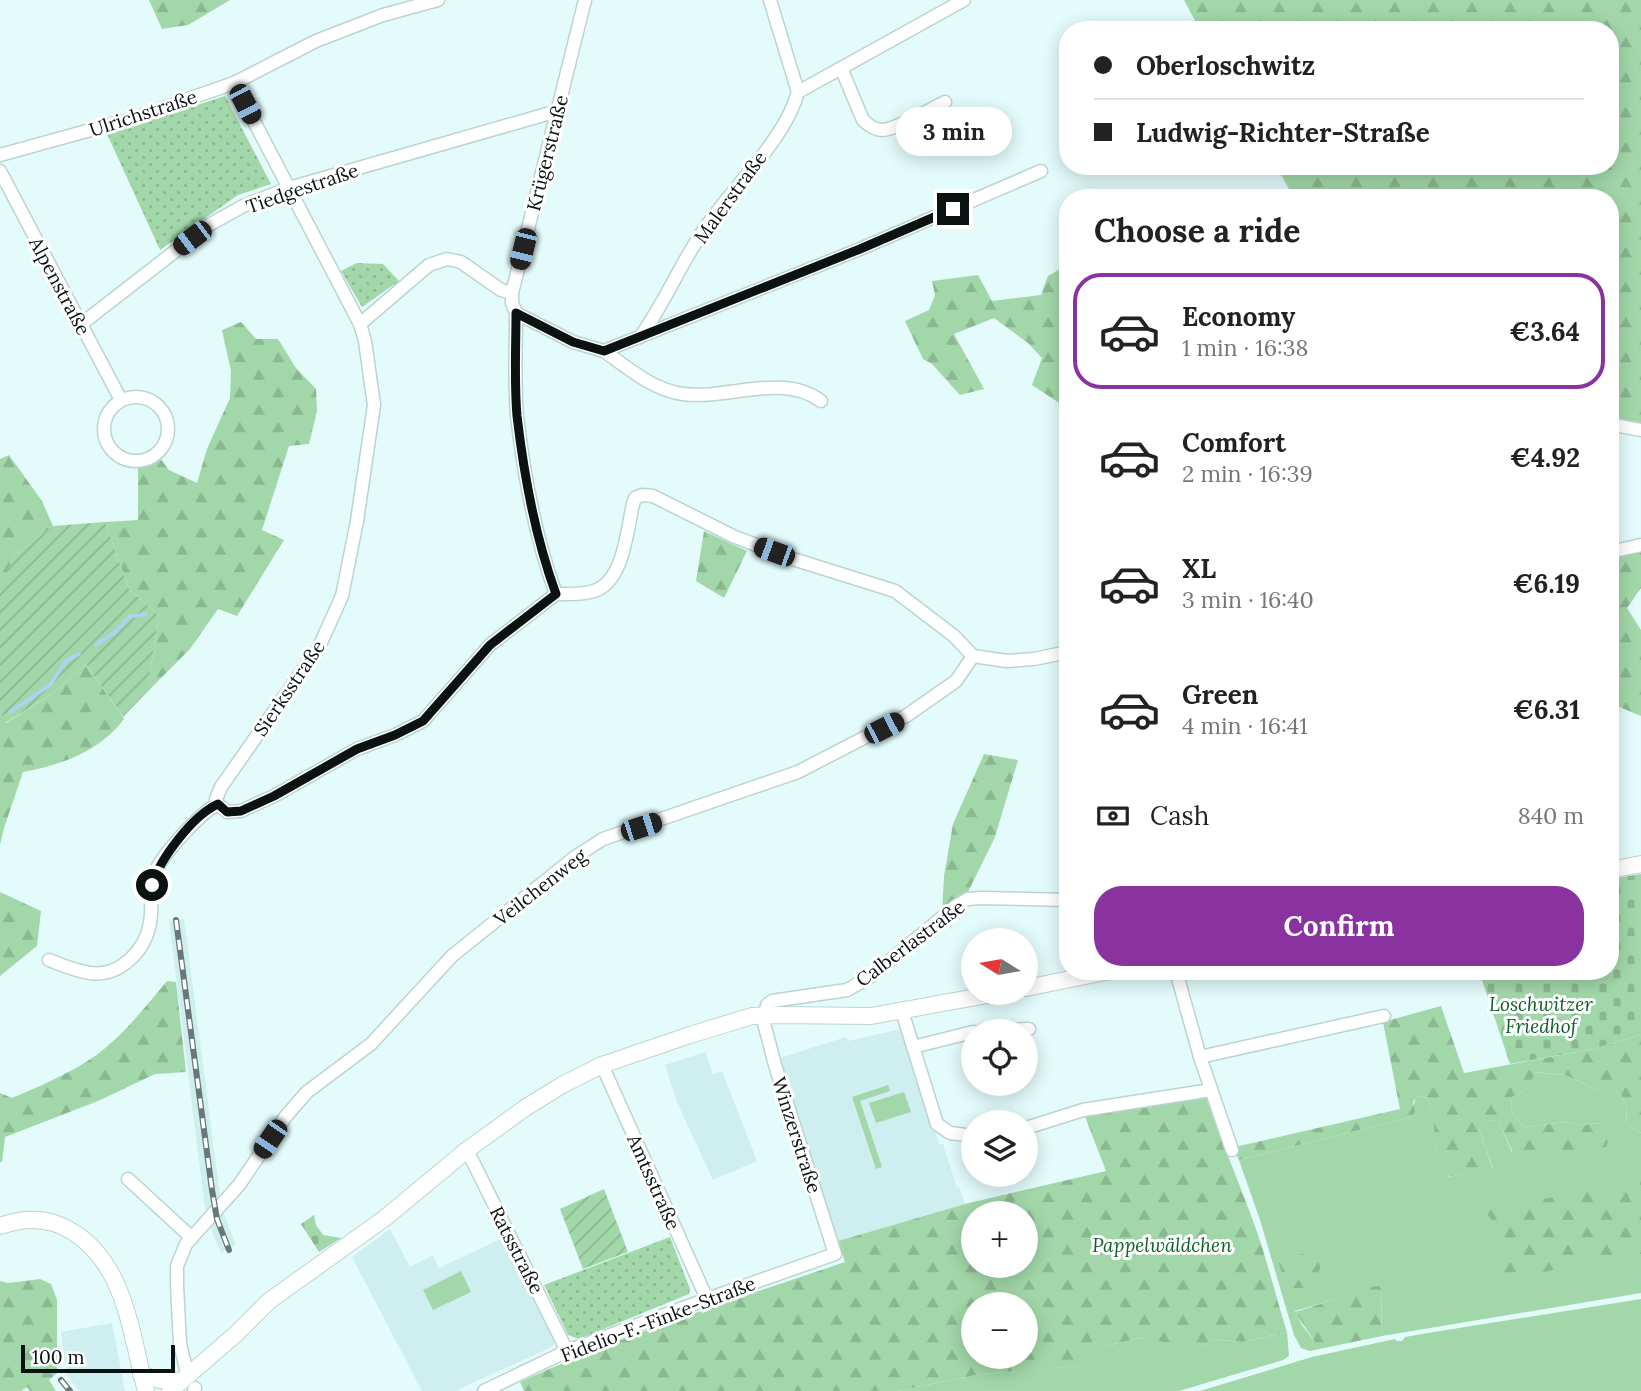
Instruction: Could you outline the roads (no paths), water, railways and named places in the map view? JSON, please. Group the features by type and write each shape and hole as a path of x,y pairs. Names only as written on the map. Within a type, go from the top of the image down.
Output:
{"main road":[{"path":"1619,868 1641,864"},
{"path":"1038,986 1066,980"},
{"path":"0,1226 20,1220 45,1220 69,1229 98,1252 112,1275 128,1320 144,1383 161,1380 186,1386 269,1301 384,1219 467,1150 525,1108 602,1065 702,1031 764,1015 870,1016 961,1000"}],"street":[{"name":"Ulrichstraße","path":"0,155 134,118 234,83 316,41 383,15 438,0"},
{"name":"Krügerstraße","path":"556,594 532,512 517,415 516,313 512,293 585,0"},
{"path":"770,0 798,92 964,0"},
{"path":"841,68 863,120 868,126 880,131 945,102"},
{"path":"234,83 357,318 429,265 447,259 461,262 501,290 512,293"},
{"name":"Malerstraße","path":"639,337 666,299 700,234 789,119 798,92"},
{"name":"Tiedgestraße","path":"80,325 209,225 243,206 289,188 547,114 556,115"},
{"name":"Alpenstraße","path":"0,171 121,400"},
{"path":"604,351 860,249 1041,171"},
{"path":"516,313 573,342 604,351 655,386 682,394 714,395 773,388 803,390 821,401"},
{"name":"Sierksstraße","path":"49,960 89,973 116,969 128,962 138,951 150,921 152,885 157,870 201,814 218,804 216,799 221,787 319,647 342,596 357,521 374,405 365,341 357,318"},
{"path":"136,397 147,399 163,412 167,422 166,438 162,448 149,458 139,461 122,458 113,452 107,443 104,433 106,416 121,400 136,397"},
{"path":"1619,426 1641,430"},
{"path":"218,804 227,812 241,811 283,791 357,749 423,721 485,650 556,594 594,591 608,583 622,557 635,498 647,495 735,537 793,559 895,591 954,636 973,656 1007,661 1059,654"},
{"path":"1619,550 1641,545"},
{"name":"Veilchenweg","path":"186,1386 180,1344 177,1266 186,1244 240,1185 286,1116 307,1092 372,1044 452,956 575,857 603,839 798,772 906,716 956,681 973,656"},
{"name":"Calberlastraße","path":"764,1015 766,1005 772,1001 833,993 862,982 956,906 968,900 1059,900"},
{"path":"1179,980 1200,1057 1232,1150"},
{"path":"902,1011 937,1124 950,1133 961,1134"},
{"name":"Winzerstraße","path":"764,1015 775,1065 835,1254"},
{"path":"1200,1057 1384,1016"},
{"path":"913,1046 961,1035"},
{"name":"Amtsstraße","path":"602,1065 707,1299"},
{"path":"1038,1124 1083,1110 1211,1090"},
{"name":"Ratsstraße","path":"467,1150 568,1351"},
{"path":"128,1179 192,1238"},
{"name":"Fidelio-F.-Finke-Straße","path":"484,1391 568,1351 835,1254"}],"waterway":[{"path":"96,645 116,631 129,617 146,614"},
{"path":"10,712 50,685 67,660 79,654"}],"railway":[{"path":"176,920 212,1190 217,1219 229,1250"},
{"path":"61,1380 70,1391"}],"park label":[{"name":"Loschwitzer Friedhof","path":"1541,1015"},
{"name":"Pappelwäldchen","path":"1162,1245"}]}
